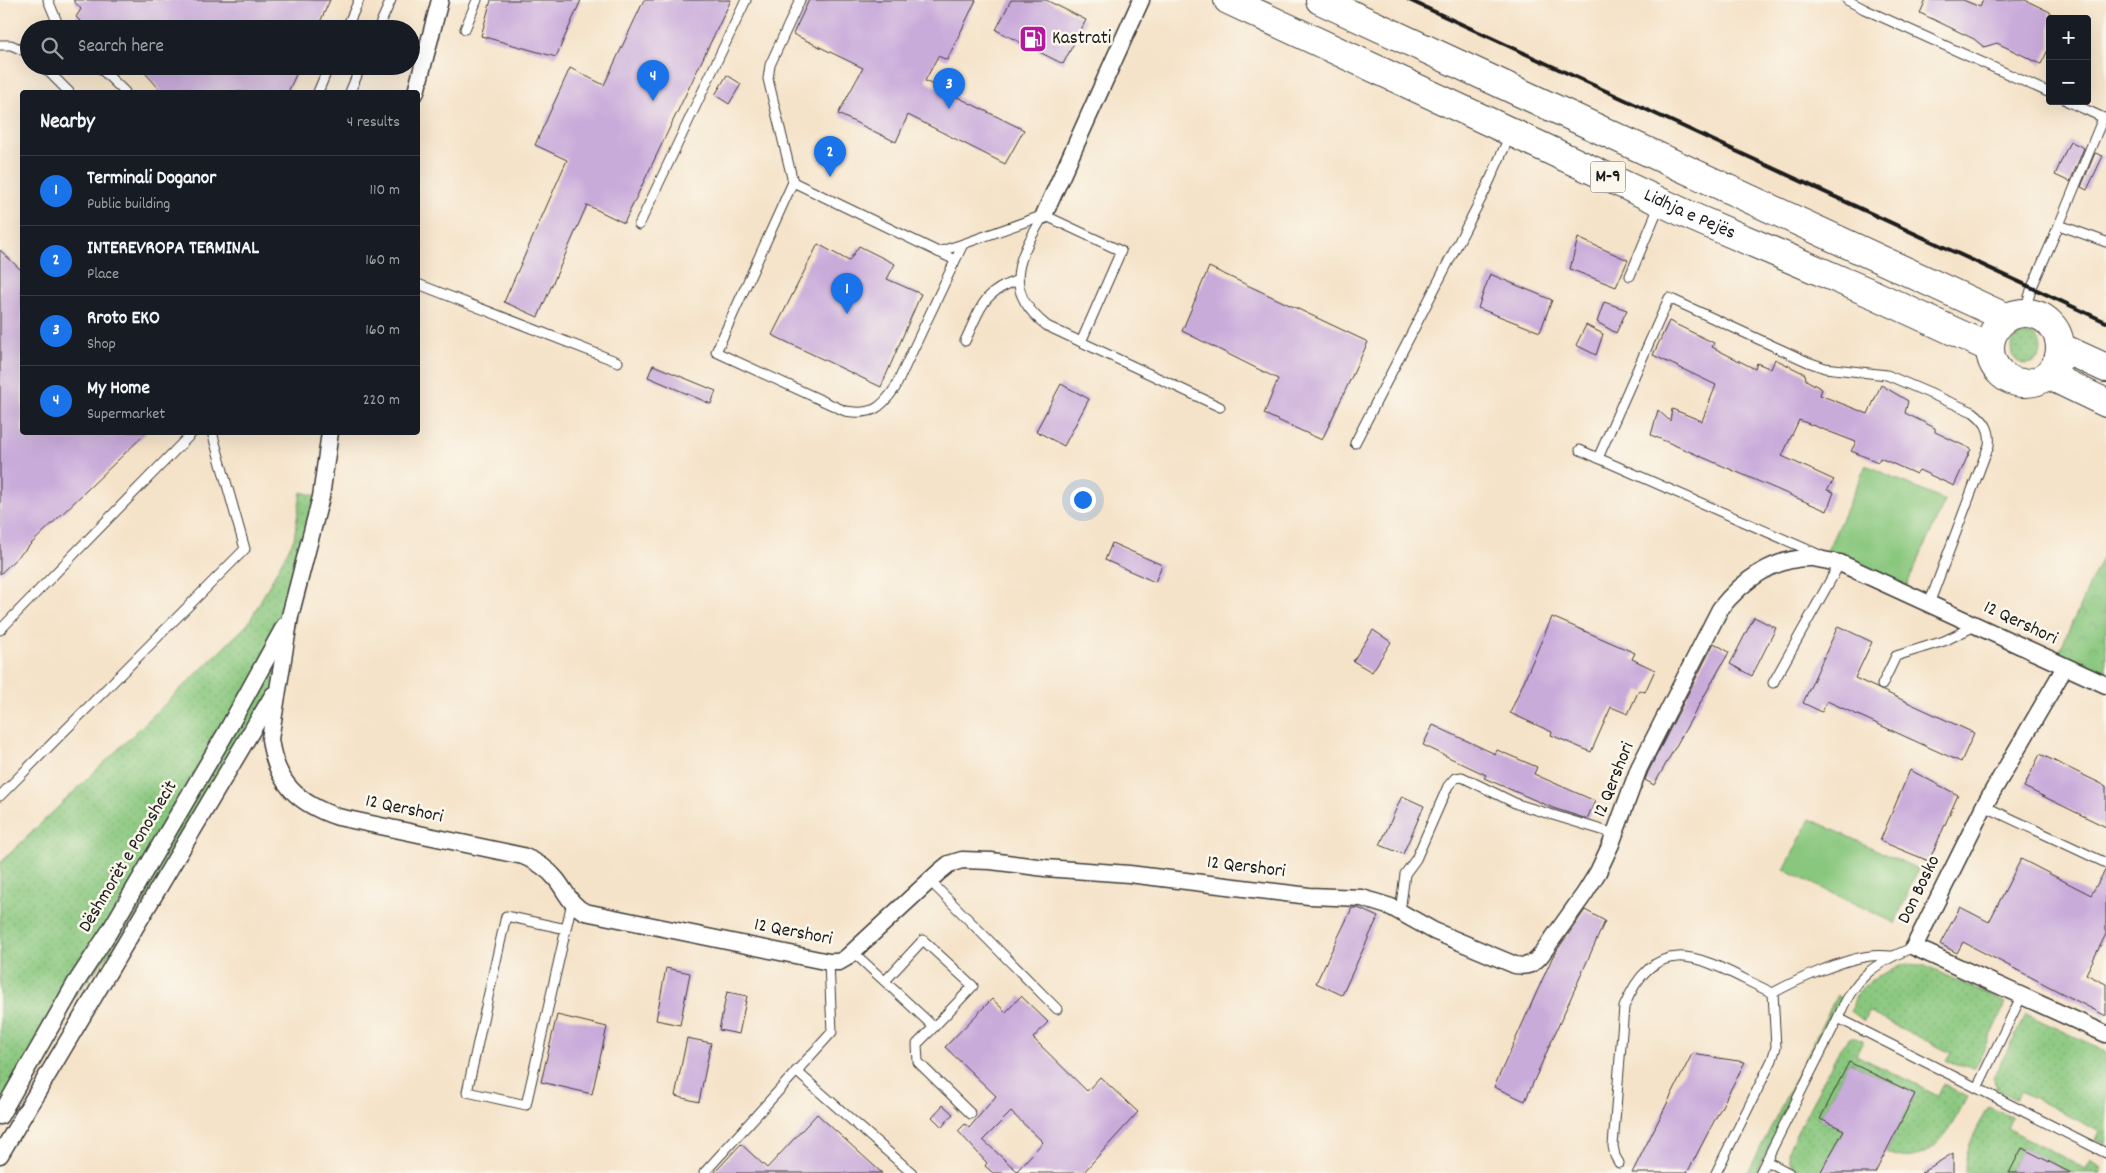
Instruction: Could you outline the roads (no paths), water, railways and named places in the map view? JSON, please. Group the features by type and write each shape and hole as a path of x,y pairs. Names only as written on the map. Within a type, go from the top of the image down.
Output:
{"highway":[{"name":"Lidhja e Pejës","path":"1228,0 1661,202 1873,294 1990,348"},
{"name":"Lidhja e Pejës","path":"1320,0 2016,316"},
{"path":"2034,314 2049,322 2058,337 2060,347 2055,367 2048,375 2038,381 2027,383 2010,380 1997,369 1992,359 1990,348 1994,331 2016,316 2034,314"},
{"path":"2060,347 2106,368"},
{"path":"2048,375 2106,403"}],"street":[{"path":"1044,215 1141,0"},
{"path":"416,90 438,2"},
{"name":"Dëshmorët e Ponoshecit","path":"0,1155 280,686 290,616 321,497 330,435"},
{"name":"12 Qershori","path":"280,686 270,738 273,757 280,775 291,790 304,802 320,811 338,817 523,856 536,861 557,880 578,908 593,914 829,962 839,962 854,952 949,864 962,860 983,860 1045,868 1129,874 1309,896 1362,898 1392,907 1434,931 1515,966 1526,967 1535,962 1598,872 1615,834 1639,768 1720,609 1732,594 1750,578 1768,567 1812,558 1840,563 2106,685"},
{"name":"Dëshmorët e Ponoshecit","path":"0,1116 75,984 109,932 224,736 290,616"},
{"name":"Don Bosko","path":"2065,667 1984,806 1914,947 2106,1034"}],"lane":[{"path":"48,0 56,20"},
{"path":"350,20 359,0"},
{"path":"382,20 391,0"},
{"path":"465,29 477,0"},
{"path":"639,225 746,0"},
{"path":"800,0 770,65 768,79 793,182 716,352 845,411 870,412 879,407 895,388 963,244"},
{"path":"1847,0 2046,91"},
{"path":"0,45 20,47"},
{"path":"52,75 67,90"},
{"path":"107,75 123,90"},
{"path":"319,90 325,75"},
{"path":"351,90 357,75"},
{"path":"2016,316 2032,287 2105,118 2076,105"},
{"path":"1355,443 1485,191 1512,132"},
{"path":"793,182 955,260"},
{"path":"1630,276 1661,202"},
{"path":"938,252 1044,215 1121,251 1081,342"},
{"path":"1044,215 1022,254 1018,271 1018,280 1025,303 1035,316 1047,326 1220,407"},
{"path":"2059,226 2106,242"},
{"path":"966,341 984,302 991,293 1000,286 1018,280"},
{"path":"420,285 618,362"},
{"path":"1598,458 1669,298 1825,368 1887,375 1902,380 1973,412 1981,418 1990,435 1989,445 1929,604"},
{"path":"0,630 190,435"},
{"path":"0,796 245,549 213,435"},
{"path":"1580,450 1840,563 1773,683"},
{"path":"1882,685 1896,656 1944,641 1975,626"},
{"path":"1400,912 1405,874 1416,859 1448,786 1455,778 1462,777 1517,804 1615,834"},
{"path":"1984,806 2106,863"},
{"path":"930,881 1056,1009"},
{"path":"566,929 506,916 467,1092 526,1104 566,929 572,902"},
{"path":"884,980 923,940 973,986 917,1044 918,1062 971,1114"},
{"path":"1760,1173 1838,1018 1845,1000 1858,981 1879,963 1914,947"},
{"path":"854,952 934,1027"},
{"path":"1619,1163 1613,1146 1622,1023 1624,1006 1631,989 1639,977 1660,959 1673,956 1689,956 1773,994"},
{"path":"1773,994 1809,976 1860,958 1893,956"},
{"path":"704,1173 832,1032 829,962"},
{"path":"1716,1173 1772,1060 1776,1047 1773,994"},
{"path":"1976,1088 2021,997"},
{"path":"1838,1018 2106,1153"},
{"path":"796,1071 912,1173"},
{"path":"1766,1161 1789,1173"}],"railway":[{"path":"1409,0 2106,322"}],"place":[{"name":"Kastrati","path":"1033,39"},
{"name":"My Home","path":"653,101"},
{"name":"Rroto EKO","path":"949,109"},
{"name":"INTEREVROPA TERMINAL","path":"830,177"},
{"name":"Terminali Doganor","path":"847,314"}]}
